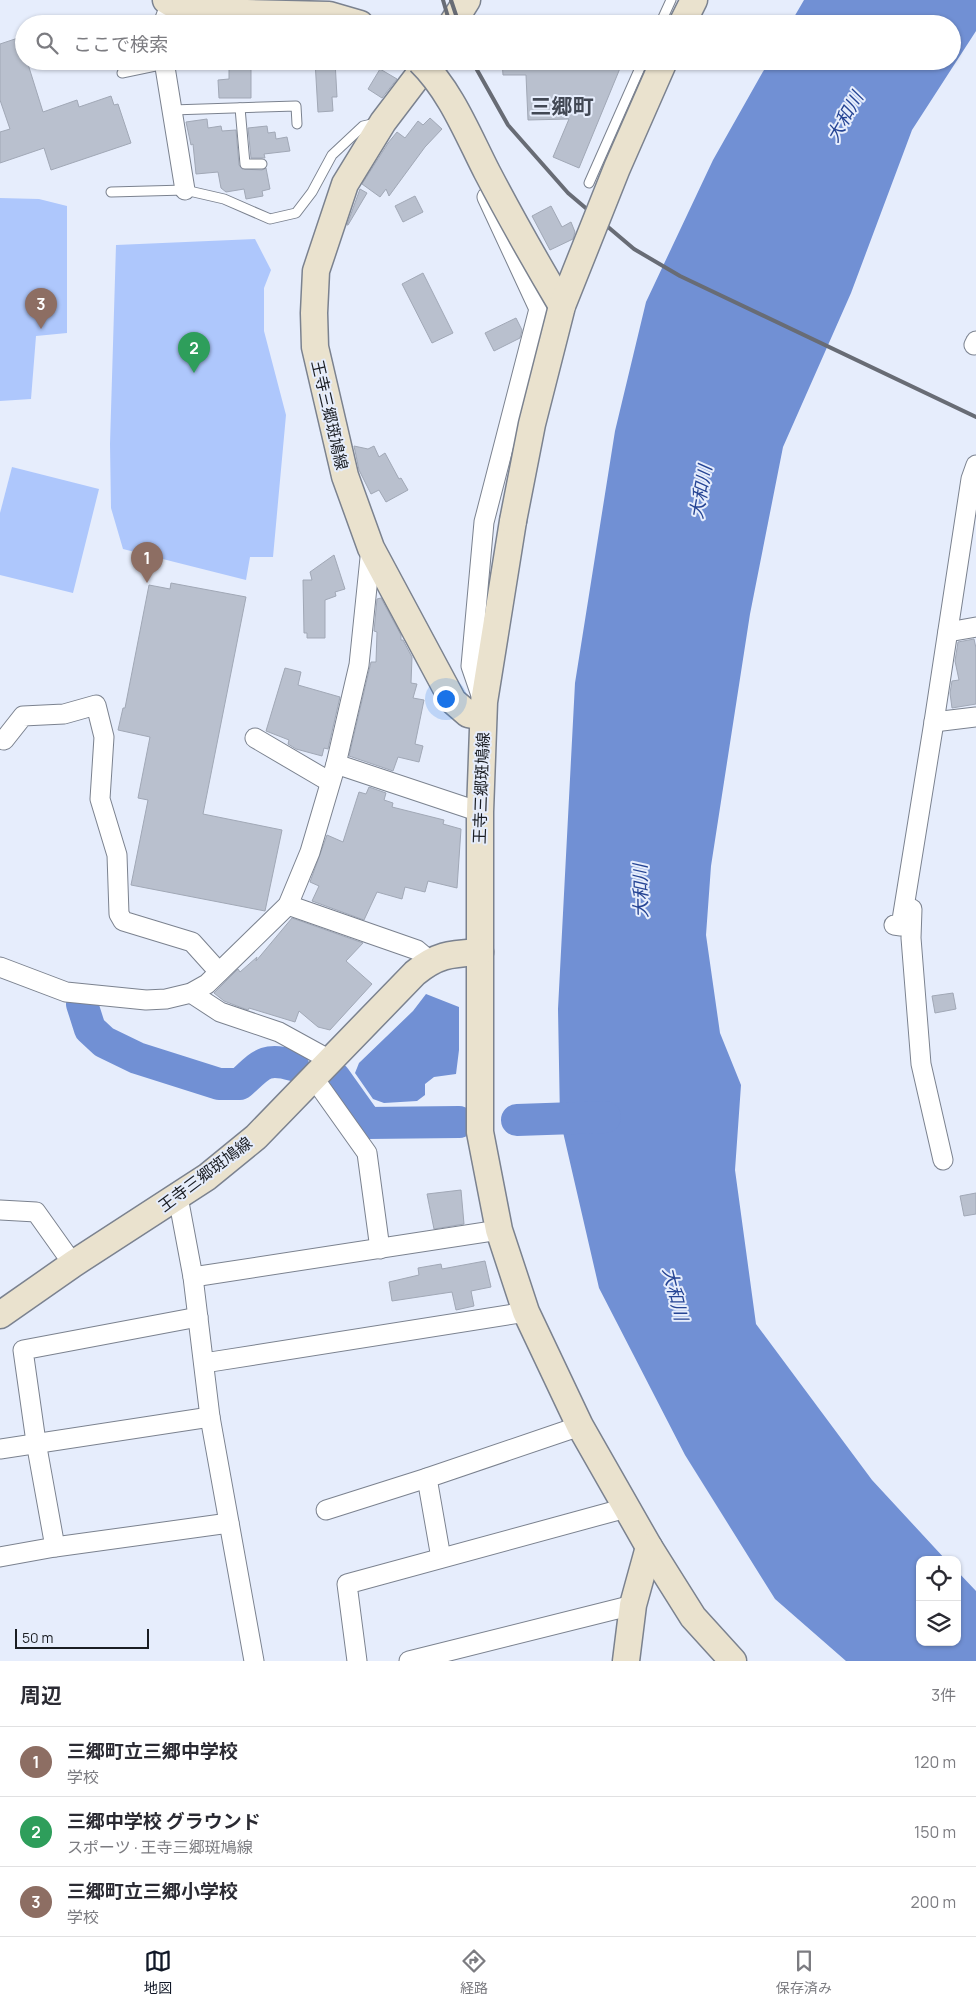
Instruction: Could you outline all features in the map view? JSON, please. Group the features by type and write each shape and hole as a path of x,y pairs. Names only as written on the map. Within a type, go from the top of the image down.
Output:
{"street":[{"path":"458,15 467,0"},
{"path":"686,15 694,0"},
{"path":"167,9 206,12 329,15"},
{"path":"165,70 185,190"},
{"name":"王寺三郷斑鳩線","path":"0,1314 72,1264 178,1197 256,1137 321,1068 415,973 430,961 455,954 480,952 480,812 484,710 468,714 453,701 371,548 345,476 315,347 316,271 345,184 383,122 419,70"},
{"path":"425,70 447,111 540,309 484,522 471,666 484,710"},
{"path":"429,70 449,99 511,219 562,306"},
{"path":"484,710 513,521 532,424 562,306 617,168 660,70"},
{"path":"894,925 901,926 971,479 976,464"},
{"path":"0,967 66,992 146,1000 166,999 191,993 207,984 288,905 310,852 333,773 359,664 371,548"},
{"path":"948,632 976,627"},
{"path":"4,740 23,716 64,714 96,705 104,737 100,799 117,855 119,914 123,921 192,942 220,972"},
{"path":"934,722 976,717"},
{"path":"255,738 333,773 480,812"},
{"path":"913,852 911,938 921,1064 943,1160"},
{"path":"288,905 417,950 430,961"},
{"path":"480,952 480,1132 499,1230 526,1312 580,1426 649,1548 693,1617 732,1661"},
{"path":"191,993 220,1012 279,1032 321,1068 367,1153 380,1248"},
{"path":"178,1197 193,1277 210,1417 254,1661"},
{"path":"0,1210 36,1212 72,1264"},
{"path":"193,1277 499,1230"},
{"path":"204,1363 526,1312"},
{"path":"56,1547 36,1442 22,1350 198,1318"},
{"path":"0,1449 210,1417"},
{"path":"326,1510 580,1426"},
{"path":"427,1478 441,1558"},
{"path":"357,1661 347,1584 626,1508"},
{"path":"0,1557 56,1547 229,1523"},
{"path":"626,1661 632,1605 649,1548"},
{"path":"409,1661 632,1605"}],"lane":[{"path":"664,15 671,0"},
{"path":"122,73 133,70"},
{"path":"589,183 639,70"},
{"path":"172,110 296,106 298,124"},
{"path":"240,108 245,164 262,164"},
{"path":"111,192 185,190 224,199 270,219 296,213 312,192 332,155 363,126 383,122"}],"shaded area":[{"path":"0,198 39,199 67,206 67,333 36,336 31,399 0,401"},
{"path":"255,239 271,270 264,288 264,331 286,415 273,557 250,557 246,580 123,549 111,508 110,444 116,245"},
{"path":"12,467 99,489 73,593 0,575 0,513"}],"water":[{"path":"804,0 976,0 976,31 961,54 961,15 795,15"},
{"name":"大和川","path":"764,70 951,70 912,130 851,293 783,447 750,614 711,866 706,935 720,1033 741,1085 735,1170 756,1324 872,1480 942,1556 916,1556 916,1646 961,1646 961,1575 976,1591 976,1661 846,1661 775,1599 685,1455 599,1288 560,1119 558,1009 575,683 615,431 646,302 713,160"},
{"path":"426,994 459,1007 459,1050 456,1074 434,1077 425,1084 425,1095 417,1101 384,1103 373,1099 355,1073 359,1063 413,1011"}],"building":[{"path":"15,39 15,70 30,70 43,112 77,100 79,107 111,96 114,105 118,104 131,143 51,170 44,148 0,163 0,132 10,129 0,100 0,44"},
{"path":"229,70 251,70 251,98 219,98 218,80 229,79"},
{"path":"316,70 336,70 337,97 332,97 333,111 318,112"},
{"path":"379,70 397,79 382,98 368,89"},
{"path":"503,70 619,70 579,168 553,157 569,119 528,120 526,75 503,75"},
{"path":"430,118 442,129 425,147 389,196 386,189 380,197 362,184 397,132 405,138 418,121 423,125"},
{"path":"207,119 208,128 221,126 222,131 236,130 239,165 242,169 262,170 266,168 270,189 262,191 263,196 246,199 244,189 226,192 221,188 218,172 196,174 193,144 191,145 186,122"},
{"path":"267,126 268,133 275,132 276,139 287,137 290,151 264,154 265,158 251,158 248,128"},
{"path":"360,189 367,193 347,225"},
{"path":"415,196 423,212 403,222 395,206"},
{"path":"551,206 562,227 571,222 575,232 573,239 550,250 532,216"},
{"path":"423,273 453,333 432,343 402,284"},
{"path":"516,318 522,330 520,338 494,351 485,333"},
{"path":"354,446 368,449 374,446 379,457 385,453 399,479 401,478 408,490 386,502 379,490 371,494 359,470"},
{"path":"334,555 345,589 335,592 336,596 325,600 325,638 307,638 307,633 304,633 303,580 312,580 310,572"},
{"path":"171,583 246,597 203,814 282,830 265,911 131,885 148,800 138,798 150,737 118,730 123,708 125,708 149,585 170,589"},
{"path":"381,598 401,635 401,640 403,640 412,657 411,683 417,684 413,698 424,700 415,744 423,746 419,762 398,757 393,771 349,756 371,662 376,662 377,632 374,631 377,599"},
{"path":"974,639 976,648 976,704 952,708 950,693 952,681 959,680 955,661 958,642"},
{"path":"285,668 301,672 298,685 340,697 328,749 324,748 322,756 296,749 288,744 289,740 266,731"},
{"path":"369,787 386,793 384,800 393,803 392,807 444,820 443,824 461,829 457,888 428,881 425,892 405,887 402,899 377,892 364,920 312,901 319,886 310,882 327,835 343,842 359,792 366,794"},
{"path":"292,918 363,943 346,961 372,984 330,1030 318,1027 299,1011 295,1022 249,1008 248,1010 224,1001 214,993 238,969 240,972 257,957 256,961"},
{"path":"953,993 956,1009 935,1013 932,996"},
{"path":"461,1190 464,1224 434,1229 427,1194"},
{"path":"976,1193 976,1214 964,1216 960,1196"},
{"path":"485,1261 491,1287 471,1291 474,1306 456,1310 452,1292 392,1301 389,1282 419,1275 418,1268 441,1264 442,1269"}],"waterway":[{"path":"82,1004 90,1029 104,1042 137,1058 219,1084 240,1084 258,1068 269,1062 293,1065"},
{"path":"335,1078 367,1123 459,1122"},
{"path":"517,1120 605,1117"}],"railway":[{"path":"443,0 447,15"},
{"path":"451,0 456,15"},
{"path":"477,70 508,125 568,193 634,249 680,276 976,417"}],"place":[{"name":"三郷町立三郷小学校","path":"41,329"},
{"name":"三郷中学校 グラウンド","path":"194,373"},
{"name":"三郷町立三郷中学校","path":"147,583"}],"district":[{"name":"三郷町","path":"562,107"}]}
